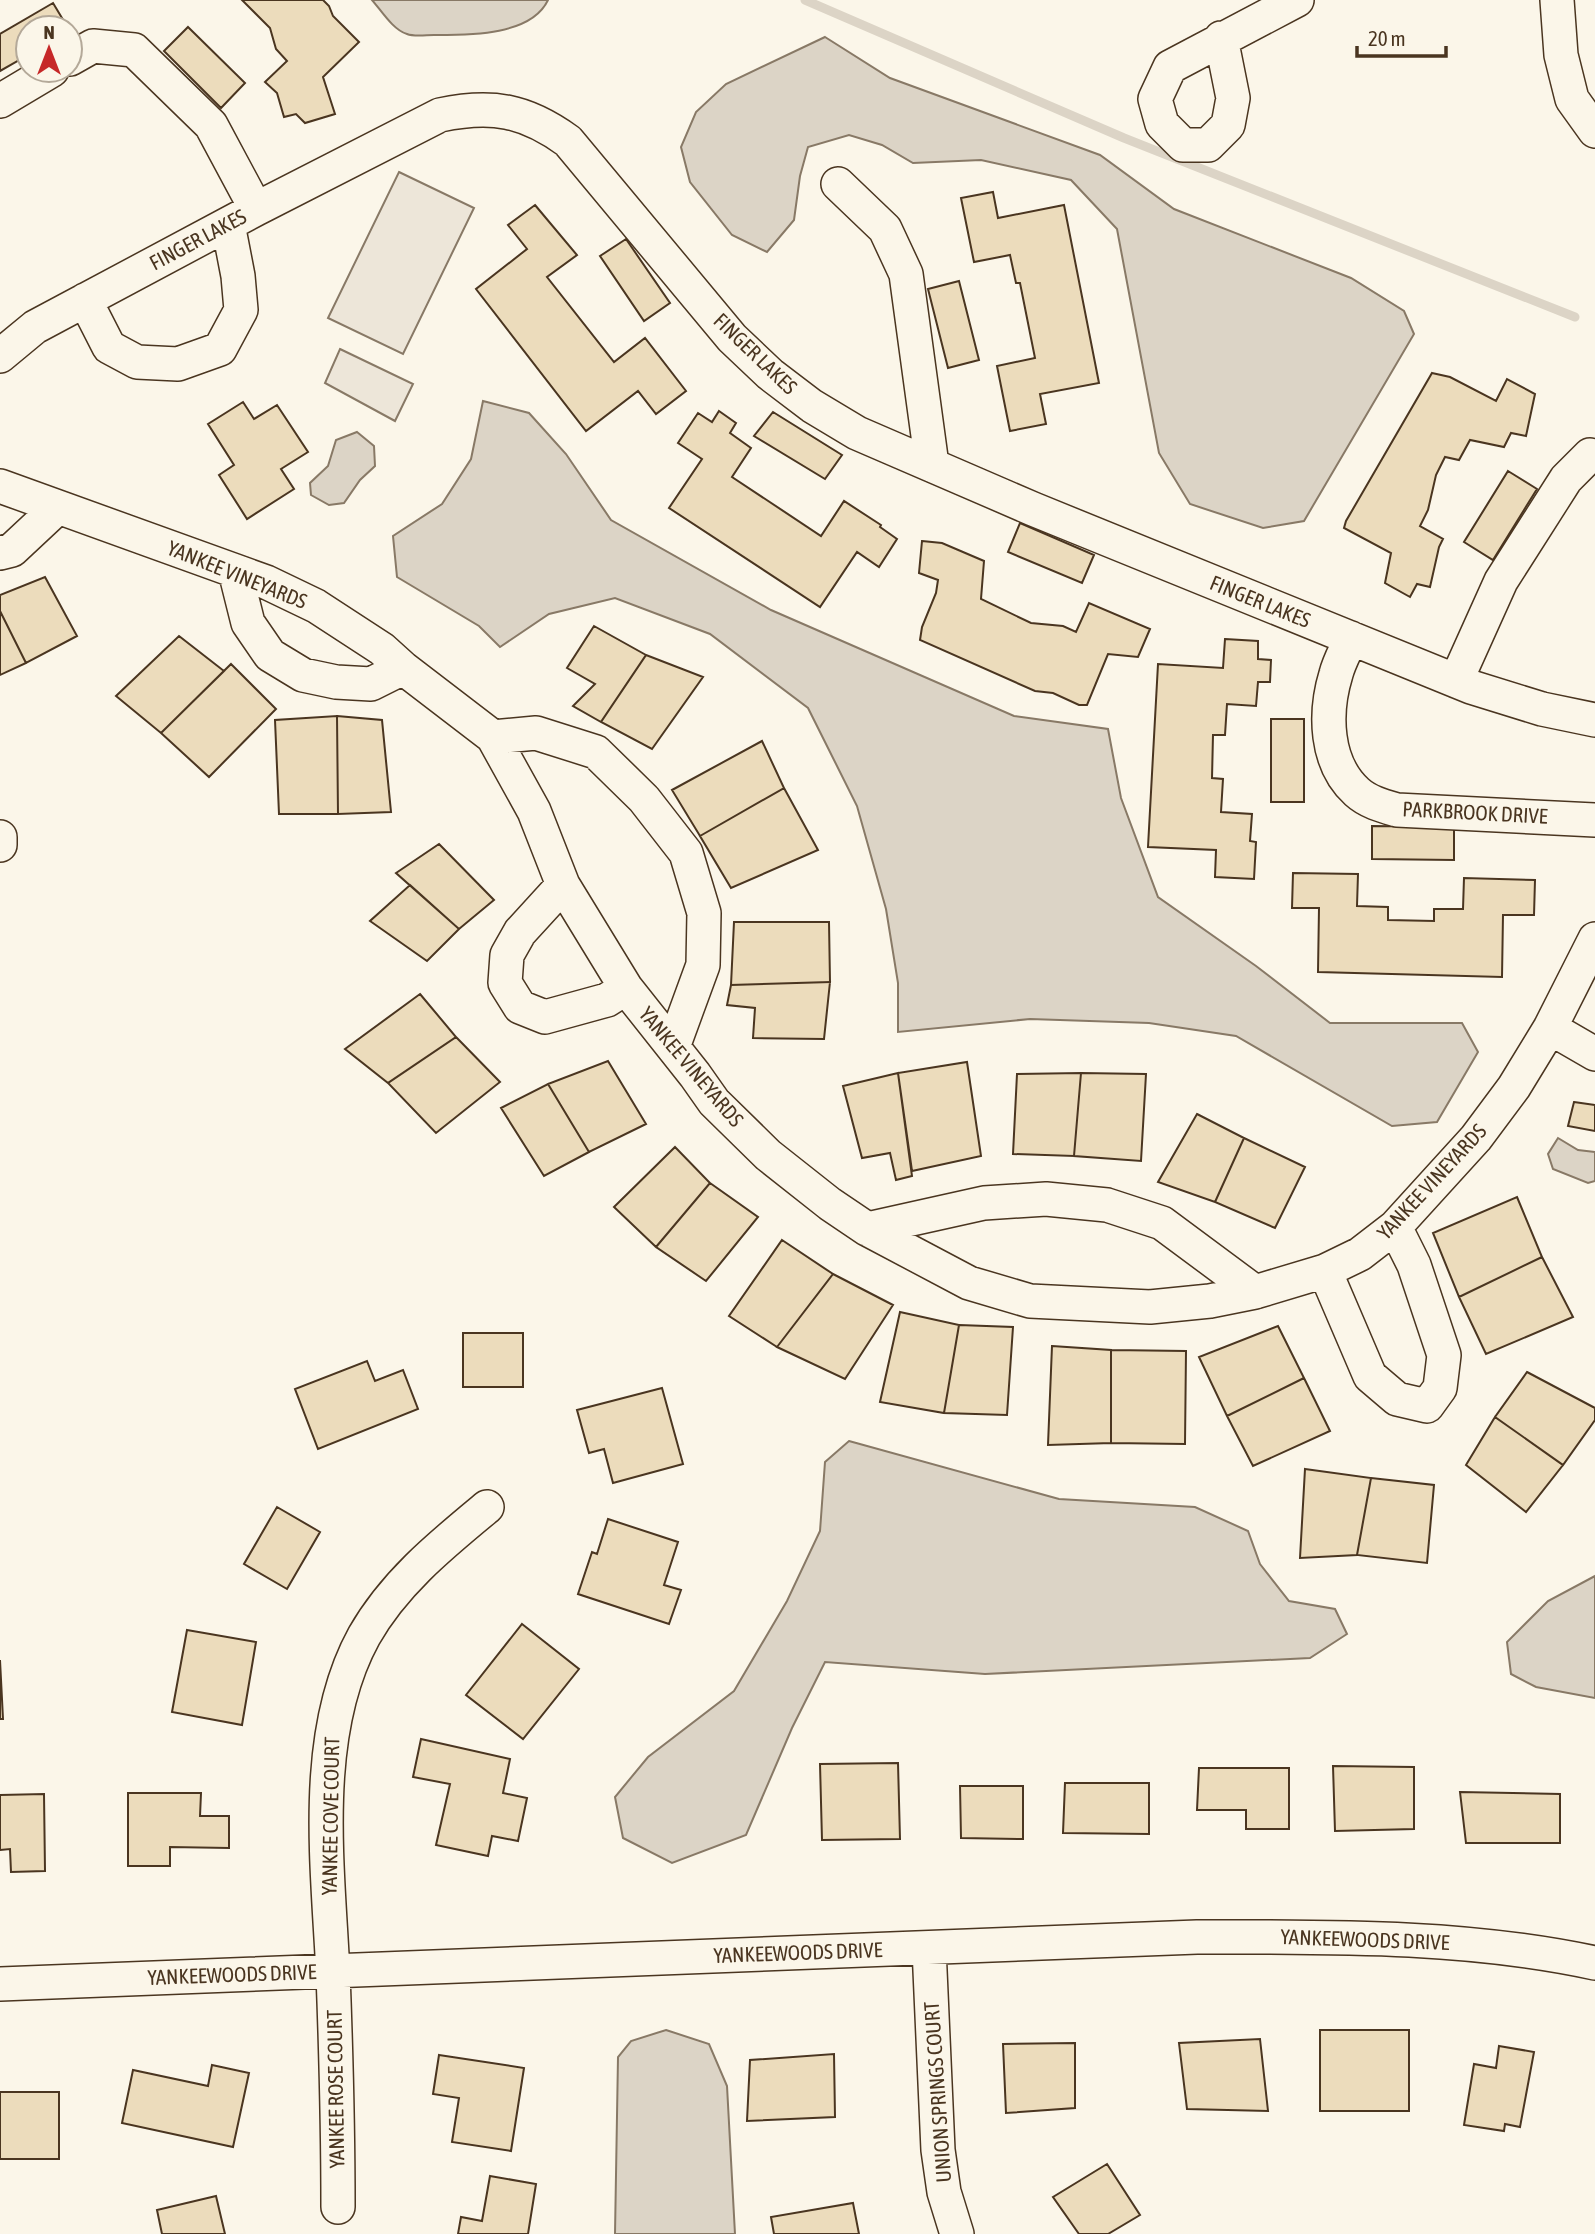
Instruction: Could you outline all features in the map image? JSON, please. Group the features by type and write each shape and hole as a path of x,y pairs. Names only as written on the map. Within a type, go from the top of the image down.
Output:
{"street":[{"path":"1221,38 1253,9 1297,0"},
{"path":"1557,0 1561,55 1572,99 1595,131"},
{"path":"84,51 93,46 134,50 211,125 242,217 238,276 241,310 220,349 178,364 137,362 109,347 85,300"},
{"path":"0,101 29,84"},
{"name":"FINGER LAKES","path":"0,355 35,327 440,115 467,109 494,109 521,114 546,125 568,141 732,338 770,374 811,405 857,433 1456,681 1542,709 1595,720"},
{"path":"838,184 885,229 906,274 932,466"},
{"path":"1456,681 1500,581 1566,479 1590,455"},
{"name":"YANKEE VINEYARDS","path":"0,486 266,582 316,606 382,649 494,737 534,811 563,885 626,988 714,1102 768,1155 830,1204 867,1229 969,1283 1030,1301 1150,1307 1210,1301 1255,1292 1325,1271 1360,1254 1395,1227 1476,1138 1514,1087 1550,1028 1595,939"},
{"path":"0,553 12,550 58,507"},
{"path":"235,571 248,623 270,655 303,675 371,684 403,668"},
{"name":"PARKBROOK DRIVE","path":"1351,638 1336,674 1330,703 1329,733 1334,757 1343,777 1358,793 1376,804 1397,810 1595,820"},
{"path":"494,737 536,733 596,752 644,799 686,853 704,913 703,965 673,1047"},
{"path":"0,837 0,845"},
{"path":"563,885 520,932 507,955 505,983 520,1007 545,1017 607,1000 626,988"},
{"path":"1550,1028 1595,1054"},
{"path":"867,1229 984,1203 1046,1199 1107,1205 1162,1223 1255,1292"},
{"path":"1325,1271 1370,1376 1397,1399 1427,1406 1440,1388 1444,1355 1413,1265 1395,1227"},
{"name":"YANKEE COVE COURT","path":"333,1972 328,1866 328,1756 334,1714 347,1674 364,1636 396,1589 439,1546 487,1507"},
{"name":"YANKEEWOODS DRIVE","path":"0,1984 1197,1937 1356,1937 1458,1944 1561,1956 1595,1963"},
{"name":"UNION SPRINGS COURT","path":"929,1948 938,2150 944,2192 957,2234"},
{"name":"YANKEE ROSE COURT","path":"333,1972 338,2083 338,2207"}],"shaded area":[{"path":"372,0 548,0 540,12 513,27 464,35 417,36 397,28"},
{"path":"825,37 890,78 1100,155 1174,209 1351,278 1404,311 1414,334 1304,521 1263,528 1190,504 1159,453 1117,229 1071,180 981,160 913,163 882,145 849,135 808,147 800,176 794,220 767,252 732,235 690,182 681,147 696,112 726,84"},
{"path":"399,172 474,208 403,354 328,318"},
{"path":"340,349 413,384 395,421 325,383"},
{"path":"483,401 529,413 566,454 611,520 771,610 1014,716 1108,729 1121,798 1158,897 1256,966 1330,1023 1462,1023 1478,1052 1437,1122 1392,1126 1236,1036 1149,1023 1030,1019 898,1032 898,983 886,909 857,806 808,708 710,634 615,598 549,614 500,647 479,626 397,577 393,536 442,504 471,459"},
{"path":"357,432 374,446 375,466 360,480 344,503 329,505 311,495 310,483 328,466 336,440"},
{"path":"1558,1138 1578,1150 1595,1152 1595,1181 1588,1183 1553,1169 1548,1154"},
{"path":"849,1441 1059,1499 1195,1507 1248,1531 1260,1564 1289,1601 1335,1609 1347,1634 1310,1658 985,1674 825,1662 792,1728 746,1835 672,1863 623,1838 615,1797 648,1757 734,1691 787,1601 820,1531 825,1462"},
{"path":"1595,1576 1595,1698 1536,1687 1511,1674 1507,1642 1548,1601"},
{"path":"666,2030 709,2044 727,2086 735,2234 615,2234 618,2057 631,2041"}],"building":[{"path":"242,0 323,0 333,16 359,42 323,77 335,114 305,123 296,114 284,117 277,93 265,82 287,61 276,49 270,28"},
{"path":"53,3 60,14 34,14"},
{"path":"14,26 14,63 0,71 0,34"},
{"path":"188,27 245,83 221,108 164,51"},
{"path":"993,192 998,218 1064,205 1099,383 1040,394 1046,424 1010,431 997,366 1035,358 1020,283 1016,283 1010,255 974,262 961,198"},
{"path":"535,205 577,255 547,277 614,362 645,338 686,391 656,414 638,391 586,431 476,289 527,249 508,225"},
{"path":"626,239 670,303 644,321 600,256"},
{"path":"959,281 979,360 948,368 928,289"},
{"path":"1432,373 1450,377 1496,401 1507,379 1535,394 1526,436 1511,433 1504,447 1470,440 1459,460 1445,457 1436,475 1428,510 1420,526 1443,539 1430,587 1417,584 1410,597 1385,583 1391,553 1344,528"},
{"path":"243,402 254,419 277,405 308,452 281,469 294,489 247,519 219,475 234,465 208,424"},
{"path":"719,411 736,423 730,433 751,448 732,477 821,536 844,501 897,539 879,567 857,552 820,607 669,508 702,459 678,443 698,413 712,422"},
{"path":"773,412 842,455 825,479 754,436"},
{"path":"1508,471 1537,489 1493,560 1464,542"},
{"path":"1020,523 1094,555 1082,583 1008,552"},
{"path":"922,541 942,543 984,561 981,599 1031,623 1063,626 1076,632 1089,603 1150,629 1138,657 1108,654 1087,705 1079,705 1053,693 1035,691 920,640 938,580 919,573"},
{"path":"45,577 77,636 26,663 0,611 0,595"},
{"path":"0,611 26,663 0,675"},
{"path":"594,626 646,655 601,722 573,706 595,684 567,668"},
{"path":"179,636 224,671 161,733 116,696"},
{"path":"1225,639 1258,641 1258,659 1271,660 1270,682 1258,682 1256,706 1227,704 1225,735 1213,735 1212,778 1223,779 1221,812 1252,814 1250,841 1256,842 1254,879 1215,877 1216,850 1148,847 1158,664 1223,668"},
{"path":"646,655 703,677 652,749 601,722"},
{"path":"231,664 276,709 209,777 161,733"},
{"path":"337,716 382,720 391,812 338,814"},
{"path":"337,716 338,814 279,814 275,720"},
{"path":"1271,719 1304,719 1304,802 1271,802"},
{"path":"762,741 784,788 700,836 672,790"},
{"path":"784,788 818,850 731,888 700,836"},
{"path":"1372,826 1454,827 1454,860 1372,859"},
{"path":"439,844 494,900 459,929 396,873"},
{"path":"1293,873 1358,874 1357,906 1388,907 1388,920 1434,921 1434,909 1463,909 1464,878 1535,880 1534,915 1503,915 1502,977 1318,972 1319,908 1292,908"},
{"path":"410,885 459,929 427,961 370,921"},
{"path":"734,922 829,922 830,982 731,985"},
{"path":"830,982 824,1039 753,1038 755,1008 727,1005 731,985"},
{"path":"420,994 456,1037 388,1083 345,1049"},
{"path":"456,1037 500,1082 436,1133 388,1083"},
{"path":"608,1061 646,1124 589,1152 548,1084"},
{"path":"967,1062 981,1156 912,1171 898,1073"},
{"path":"898,1073 912,1176 896,1180 890,1153 862,1158 843,1086"},
{"path":"1081,1073 1146,1074 1141,1161 1074,1156"},
{"path":"1081,1073 1074,1156 1013,1154 1017,1074"},
{"path":"548,1084 589,1152 544,1176 501,1108"},
{"path":"1574,1102 1595,1105 1595,1131 1568,1126"},
{"path":"1197,1114 1244,1138 1215,1202 1158,1182"},
{"path":"1244,1138 1305,1167 1275,1228 1215,1202"},
{"path":"675,1147 710,1183 656,1247 614,1207"},
{"path":"710,1183 758,1217 706,1281 656,1247"},
{"path":"1517,1197 1542,1257 1459,1297 1433,1233"},
{"path":"782,1240 833,1274 777,1347 729,1316"},
{"path":"1542,1257 1573,1317 1486,1354 1459,1297"},
{"path":"833,1274 893,1305 845,1379 777,1347"},
{"path":"900,1312 959,1325 944,1413 880,1402"},
{"path":"959,1325 1013,1327 1007,1415 944,1413"},
{"path":"1278,1326 1304,1378 1227,1416 1199,1357"},
{"path":"463,1333 523,1333 523,1387 463,1387"},
{"path":"1052,1346 1111,1350 1111,1443 1048,1445"},
{"path":"1111,1350 1186,1351 1185,1444 1111,1443"},
{"path":"367,1361 375,1381 403,1370 418,1409 318,1449 295,1389"},
{"path":"1527,1372 1595,1408 1595,1420 1563,1465 1495,1417"},
{"path":"1304,1378 1330,1431 1253,1466 1227,1416"},
{"path":"662,1388 683,1464 613,1483 604,1449 589,1453 577,1410"},
{"path":"1495,1417 1563,1465 1526,1512 1466,1465"},
{"path":"1305,1469 1371,1478 1357,1555 1300,1558"},
{"path":"1371,1478 1434,1485 1427,1563 1357,1555"},
{"path":"277,1507 320,1532 287,1589 244,1564"},
{"path":"608,1519 678,1542 664,1585 681,1590 669,1624 578,1594 592,1552 597,1554"},
{"path":"522,1624 579,1669 523,1739 466,1695"},
{"path":"187,1630 256,1642 242,1725 172,1712"},
{"path":"0,1660 3,1719 0,1719"},
{"path":"421,1739 510,1759 503,1793 527,1798 518,1841 492,1836 488,1856 436,1845 450,1784 413,1777"},
{"path":"898,1763 900,1839 822,1840 820,1764"},
{"path":"1333,1766 1414,1767 1414,1829 1335,1831"},
{"path":"1199,1768 1289,1768 1289,1829 1246,1829 1246,1810 1197,1810"},
{"path":"1065,1783 1149,1783 1149,1834 1063,1833"},
{"path":"960,1786 1023,1786 1023,1839 961,1838"},
{"path":"1460,1792 1560,1794 1560,1843 1466,1843"},
{"path":"128,1793 201,1793 200,1816 229,1816 229,1848 170,1847 170,1866 128,1866"},
{"path":"44,1794 45,1871 11,1872 10,1849 0,1850 0,1795"},
{"path":"1320,2030 1409,2030 1409,2111 1320,2111"},
{"path":"1260,2039 1268,2111 1187,2109 1179,2043"},
{"path":"1075,2043 1075,2108 1006,2113 1003,2044"},
{"path":"1499,2046 1534,2052 1520,2127 1505,2124 1504,2131 1464,2125 1474,2064 1496,2068"},
{"path":"834,2054 835,2117 747,2121 750,2060"},
{"path":"439,2055 524,2068 511,2151 452,2142 459,2098 433,2094"},
{"path":"212,2065 249,2073 233,2147 122,2123 133,2070 208,2086"},
{"path":"0,2092 59,2092 59,2159 0,2159"},
{"path":"1107,2164 1140,2215 1108,2234 1079,2234 1053,2197"},
{"path":"490,2176 536,2184 528,2234 458,2234 461,2217 482,2221"},
{"path":"216,2196 225,2234 162,2234 157,2210"},
{"path":"853,2203 859,2234 774,2234 771,2217"}],"waterway":[{"path":"805,0 1124,138 1575,317"}]}
